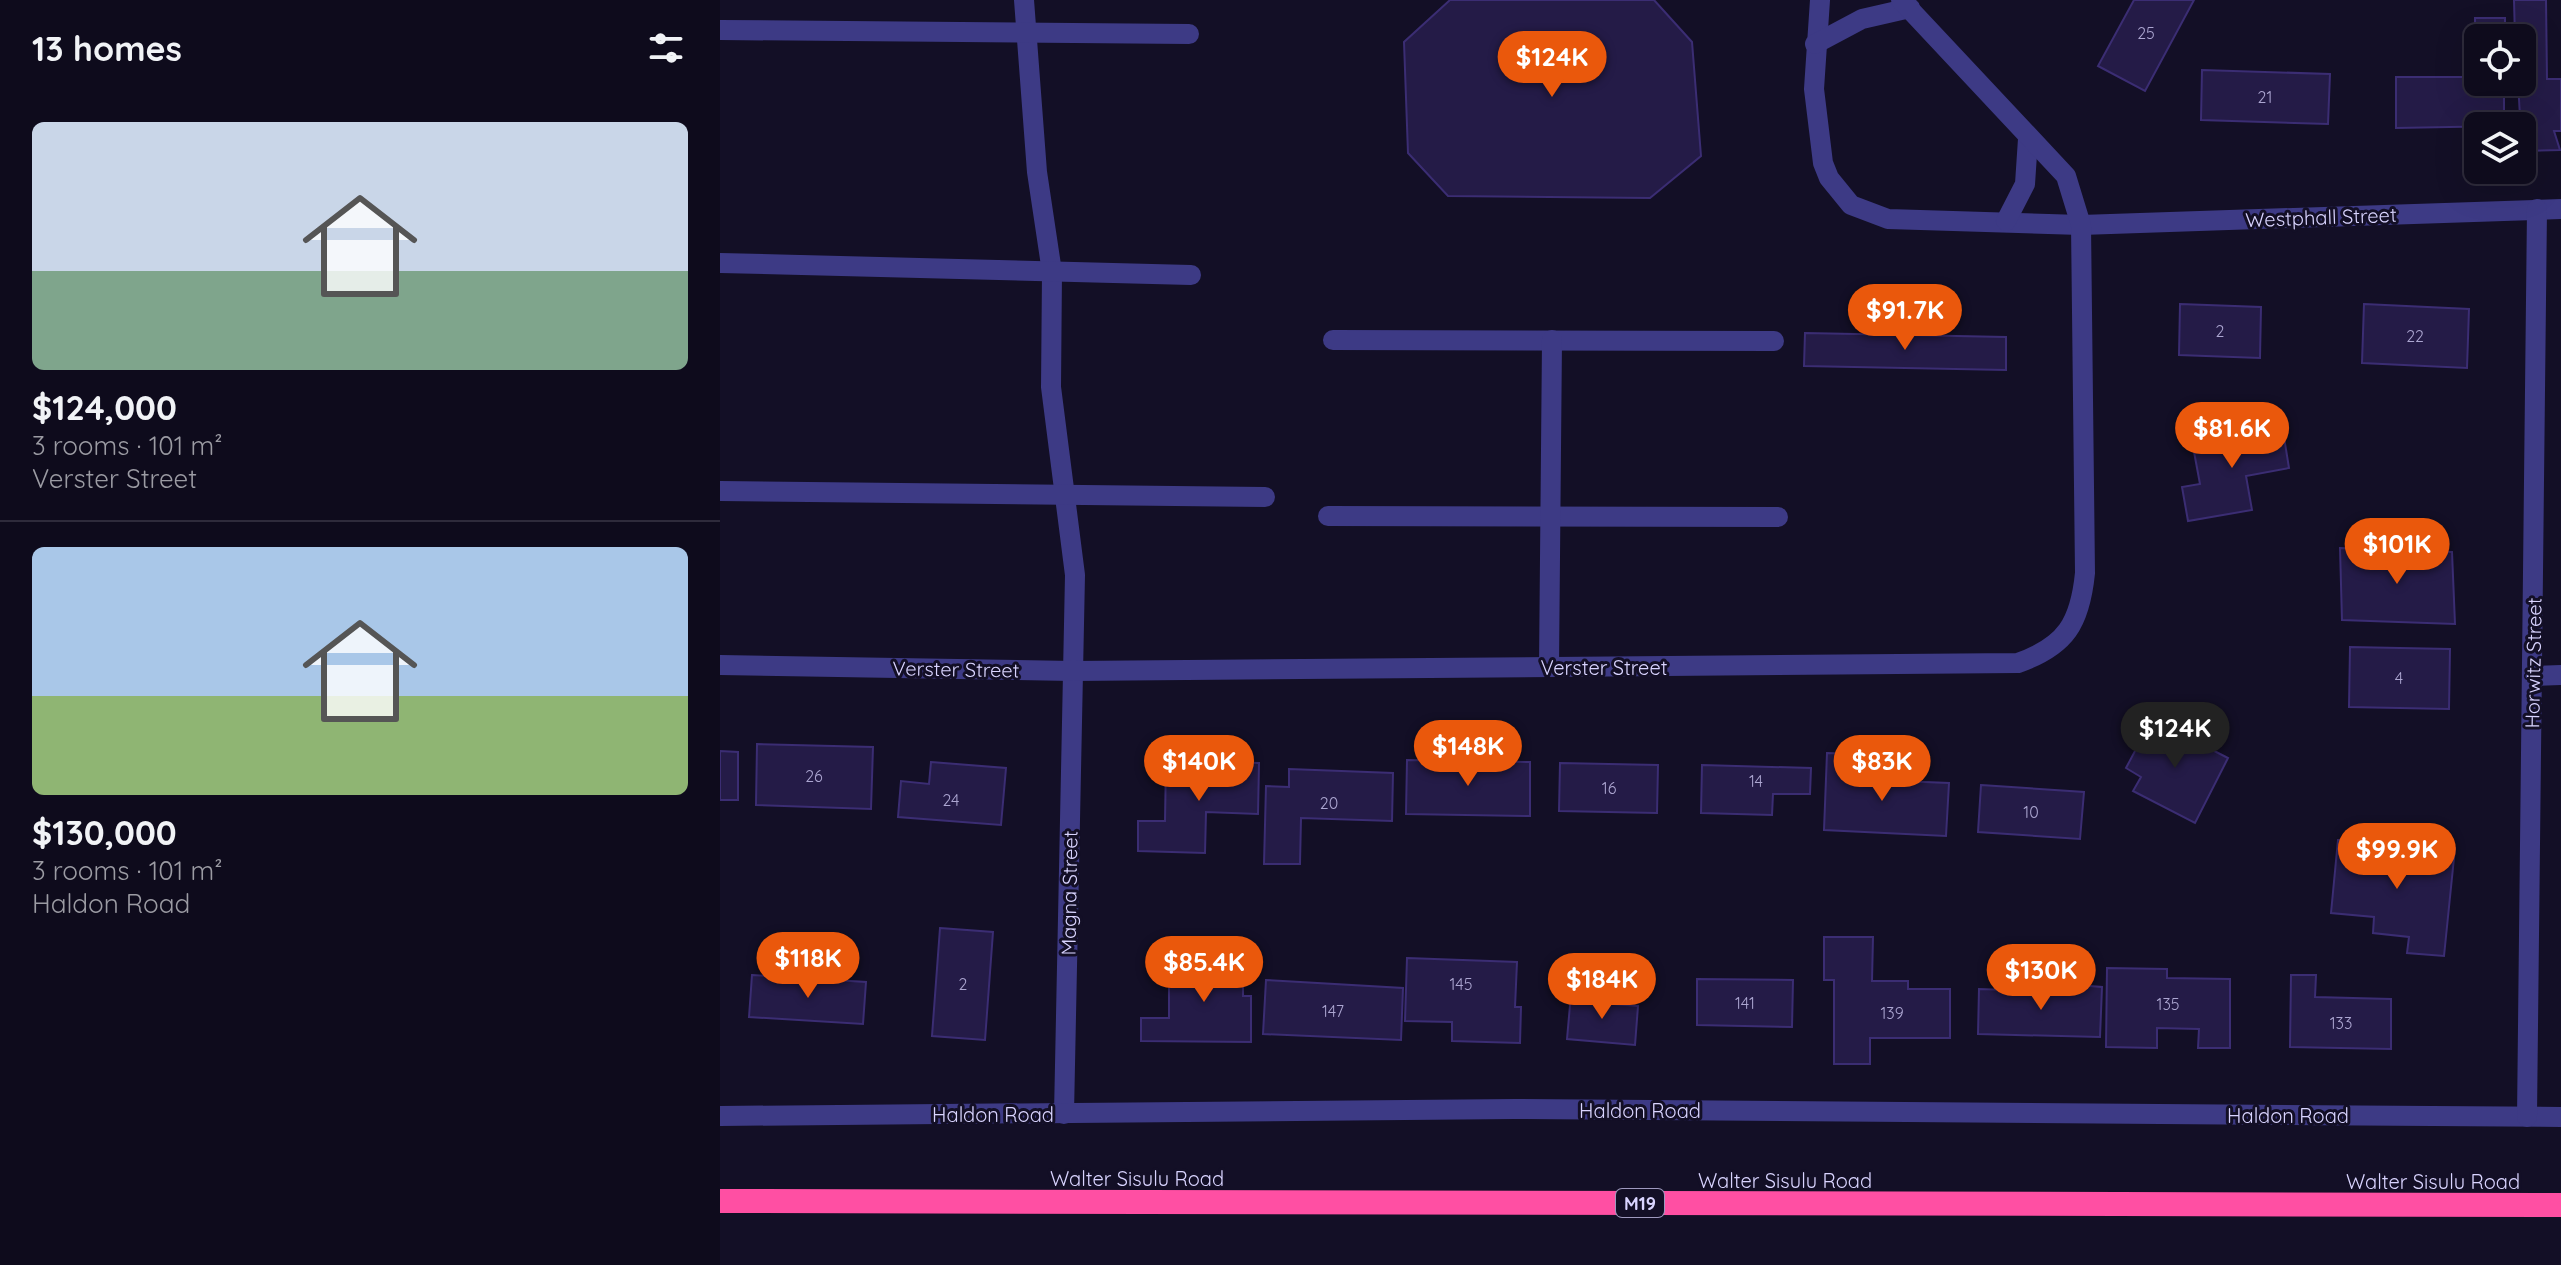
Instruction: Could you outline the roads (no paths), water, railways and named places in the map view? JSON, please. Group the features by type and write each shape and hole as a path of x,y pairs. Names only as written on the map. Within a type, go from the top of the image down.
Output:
{"highway":[{"name":"Walter Sisulu Road","path":"720,1201 2561,1205"}],"street":[{"name":"Magna Street","path":"1024,0 1024,35 1037,172 1052,272 1051,387 1075,575 1064,1114"},
{"name":"Westphall Street","path":"1820,0 1814,89 1820,149 1829,178 1851,205 1888,219 2081,225 2561,209"},
{"path":"1815,44 1874,14 1906,4 2028,139 2066,176 2081,225"},
{"path":"720,30 1024,35 1189,34"},
{"path":"2006,221 2025,184 2028,139"},
{"name":"Horwitz Street","path":"2527,1117 2537,209"},
{"name":"Verster Street","path":"720,665 1073,671 2018,663 2046,653 2071,626 2082,606 2085,573 2081,225"},
{"path":"720,263 1191,275"},
{"path":"1333,340 1774,341"},
{"path":"1549,667 1552,340"},
{"path":"720,491 1265,497"},
{"path":"1328,516 1550,519 1778,517"},
{"path":"2533,676 2561,675"},
{"name":"Haldon Road","path":"720,1116 1530,1109 2561,1117"}]}
